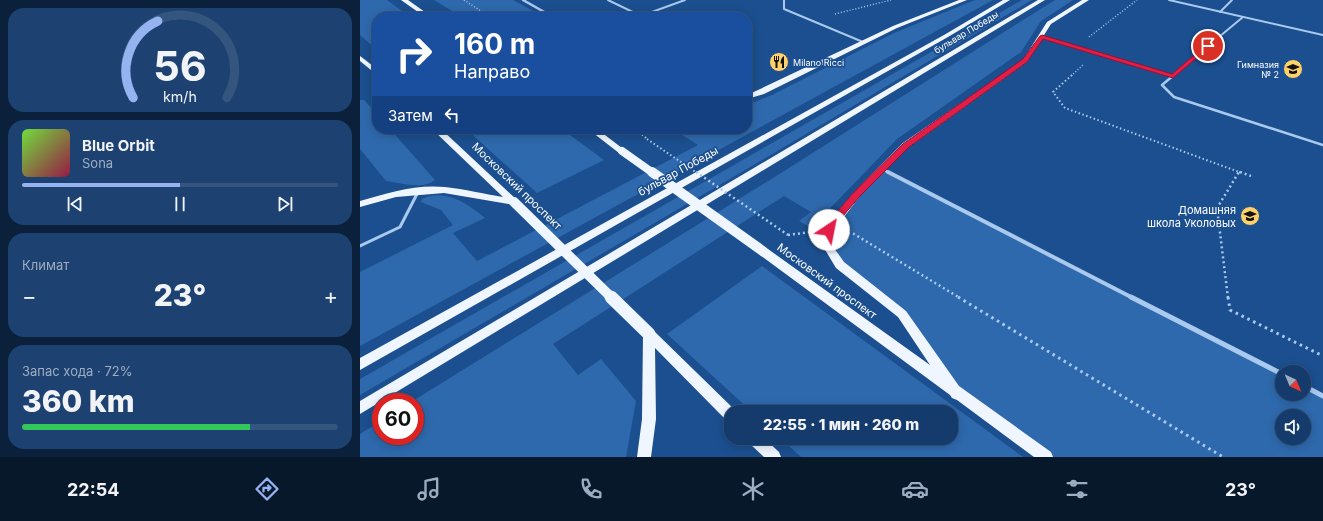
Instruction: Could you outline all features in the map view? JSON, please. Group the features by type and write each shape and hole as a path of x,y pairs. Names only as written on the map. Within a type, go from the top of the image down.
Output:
{"main road":[{"path":"404,0 422,12"},
{"path":"752,95 894,27 964,0"},
{"name":"бульвар Победы","path":"360,364 1008,0"},
{"name":"бульвар Победы","path":"360,408 1042,0"},
{"path":"957,394 902,314 840,265 829,248 829,230 857,194 906,145 1025,61 1050,24 1086,0"},
{"path":"360,58 372,69"},
{"name":"Московский проспект","path":"441,134 514,202 724,408"},
{"name":"Московский проспект","path":"599,134 1046,457"},
{"path":"360,204 396,194 444,190 514,202"},
{"path":"644,457 649,419 649,334"},
{"path":"761,445 774,457"}],"street":[{"path":"523,0 544,12"},
{"path":"882,169 1275,370"},
{"path":"1311,390 1323,396"}],"lane":[{"path":"608,0 633,12"},
{"path":"652,12 685,0"},
{"path":"784,0 784,9 863,42"},
{"path":"1169,0 1323,35"},
{"path":"1220,12 1232,0"},
{"path":"1243,17 1162,85 1174,97 1323,145"},
{"path":"1042,37 1173,76"},
{"path":"360,246 400,227 418,191"}],"path":[{"path":"464,0 482,12"},
{"path":"811,20 891,0"},
{"path":"1076,47 1137,0"},
{"path":"1097,53 1053,92 1065,108 1251,176"},
{"path":"642,134 788,235 829,230 854,234 1223,457"},
{"path":"1239,172 1217,208 1230,310 1323,356"}],"shaded area":[{"path":"360,0 387,0 403,12 372,12 372,46 360,35"},
{"path":"434,0 513,0 535,12 454,12"},
{"path":"975,0 993,0 752,132 752,103 772,95 894,33"},
{"path":"1022,0 1032,0 360,395 360,379"},
{"path":"1055,0 1073,0 1041,21 1021,52 897,139 811,228 799,221 811,212 784,196 553,344 578,375 601,359 636,401 626,457 360,457 360,434 372,427 372,445 424,445 424,394 765,183"},
{"path":"360,100 364,100 372,109 372,134 394,134 435,180 424,185 386,181 360,149"},
{"path":"472,134 569,134 604,160 537,193"},
{"path":"681,134 748,134 360,346 360,272 453,225 441,210 421,202 422,199 439,195 448,196 464,203 485,218 453,233 477,261 698,145"},
{"path":"882,169 1275,370 1275,401 1311,401 1311,390 1323,396 1323,457 1046,457 957,394 902,314 869,289 829,248 829,230"},
{"path":"762,266 952,405 744,405 667,334"},
{"path":"958,409 1023,457 801,457 788,445 958,445"}],"place":[{"name":"Milano Ricci","path":"779,62"},
{"name":"Гимназия № 2","path":"1293,69"},
{"name":"Домашняя школа Уколовых","path":"1250,216"}],"route":[{"path":"829,230 857,194 906,145 1025,61 1042,37 1173,76 1208,46"}]}
